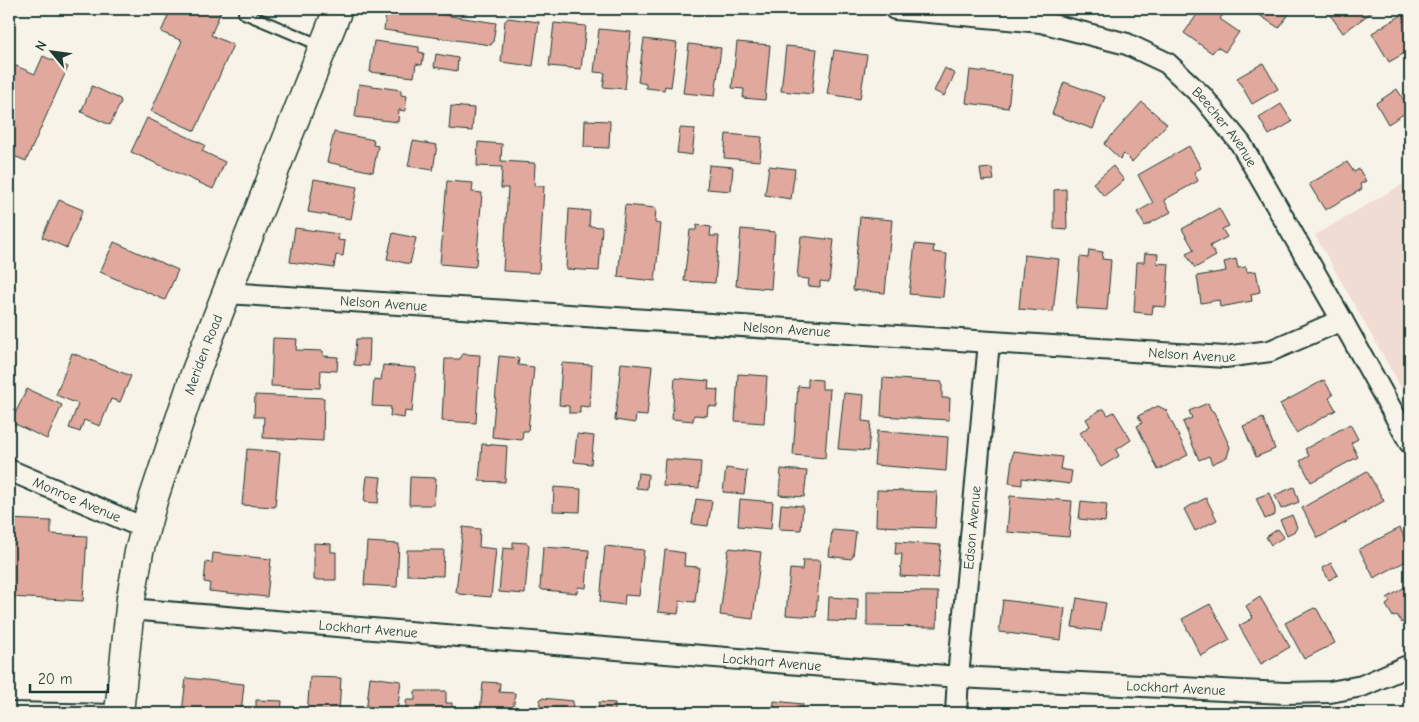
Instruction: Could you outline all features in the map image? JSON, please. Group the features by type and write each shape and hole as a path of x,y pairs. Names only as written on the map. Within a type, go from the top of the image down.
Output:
{"main road":[{"name":"Meriden Road","path":"119,711 129,609 144,528 178,421 338,9"}],"street":[{"name":"Beecher Avenue","path":"895,9 1041,22 1127,44 1167,63 1203,97 1240,144 1342,320 1410,443"},
{"name":"Nelson Avenue","path":"226,294 1225,357 1270,351 1342,320"},
{"name":"Edson Avenue","path":"956,713 989,342"},
{"name":"Monroe Avenue","path":"9,470 144,528"},
{"name":"Lockhart Avenue","path":"129,609 958,678 1285,693 1330,692 1362,686 1410,665"}],"lane":[{"path":"246,9 244,13 324,47"},
{"path":"9,708 119,711"}],"shaded area":[{"path":"1410,180 1410,403 1315,235"}],"building":[{"path":"152,9 222,9 211,35 233,45 195,131 151,111 182,41 161,32 168,16"},
{"path":"383,9 445,9 444,15 496,23 493,42 491,45 384,30 386,14 382,13"},
{"path":"1201,9 1227,9 1220,19 1239,32 1225,52 1217,47 1212,53 1184,33"},
{"path":"1264,9 1292,9 1279,28 1259,15"},
{"path":"1326,9 1376,9 1343,33"},
{"path":"1410,10 1410,50 1389,62 1372,33"},
{"path":"508,18 539,22 533,66 501,62 505,21"},
{"path":"554,23 586,26 581,69 549,66"},
{"path":"599,29 631,32 625,89 603,87 605,73 594,72"},
{"path":"644,39 677,43 671,87 665,86 664,90 646,88 646,84 638,82"},
{"path":"374,41 419,47 419,52 424,53 422,65 416,64 414,77 370,72"},
{"path":"737,42 770,45 765,100 743,98 744,89 732,88"},
{"path":"689,44 721,48 715,96 683,93"},
{"path":"786,46 817,49 812,94 781,91"},
{"path":"834,50 867,55 860,99 827,94"},
{"path":"436,54 458,58 457,71 434,67"},
{"path":"43,56 68,67 26,161 9,154 9,63 35,74"},
{"path":"1263,63 1278,89 1252,104 1237,78"},
{"path":"945,68 955,74 944,96 934,91"},
{"path":"970,70 1012,75 1008,108 966,103"},
{"path":"1064,82 1105,97 1093,129 1052,114"},
{"path":"359,84 401,90 401,95 407,96 405,111 399,110 398,122 355,117"},
{"path":"92,86 120,99 121,102 110,125 81,112"},
{"path":"1397,89 1410,110 1388,124 1376,103"},
{"path":"1142,102 1167,124 1132,162 1124,154 1120,159 1104,144"},
{"path":"1281,104 1292,122 1269,135 1259,118"},
{"path":"451,106 474,108 472,131 449,129"},
{"path":"147,118 205,145 202,151 225,162 213,189 131,152"},
{"path":"585,120 610,121 609,148 584,147"},
{"path":"680,128 695,129 692,155 677,153"},
{"path":"334,132 374,140 373,145 378,146 373,172 327,162"},
{"path":"726,134 762,137 760,161 724,158"},
{"path":"413,141 437,145 433,170 408,166"},
{"path":"478,142 502,144 501,161 535,164 534,186 544,186 539,273 503,271 508,188 501,188 502,167 477,166"},
{"path":"1189,146 1201,168 1194,172 1198,181 1164,200 1171,212 1145,226 1137,212 1153,203 1138,175"},
{"path":"1347,162 1354,172 1359,169 1366,181 1360,184 1362,189 1325,210 1309,184"},
{"path":"709,165 733,167 731,191 707,189"},
{"path":"769,166 795,169 791,199 765,195"},
{"path":"1113,166 1124,180 1104,196 1093,183"},
{"path":"992,168 994,180 982,181 980,169"},
{"path":"314,179 357,187 351,219 308,212"},
{"path":"447,181 473,183 472,192 482,193 475,267 440,264"},
{"path":"1066,189 1067,230 1054,229 1054,190"},
{"path":"59,200 83,210 67,248 42,237"},
{"path":"625,205 656,208 655,223 661,224 655,281 618,277"},
{"path":"1219,208 1229,226 1222,229 1227,237 1210,246 1216,256 1195,268 1186,254 1194,250 1182,229"},
{"path":"569,209 590,211 589,226 602,227 599,271 566,269"},
{"path":"860,217 892,220 885,293 853,290"},
{"path":"697,225 711,227 710,236 719,236 715,283 684,281 690,230 696,230"},
{"path":"295,228 339,234 338,240 345,241 343,256 336,255 334,268 290,262"},
{"path":"741,229 775,232 771,289 736,286"},
{"path":"393,233 416,238 410,264 387,259"},
{"path":"801,236 834,240 829,282 820,281 820,287 808,286 809,279 797,278"},
{"path":"114,242 178,270 165,300 100,272"},
{"path":"915,244 934,246 933,252 947,254 943,297 909,294"},
{"path":"1089,250 1103,252 1102,259 1111,260 1107,310 1076,308 1080,257 1088,258"},
{"path":"1145,253 1158,254 1157,263 1169,264 1166,307 1153,306 1152,314 1134,312 1137,262 1144,262"},
{"path":"1024,255 1059,259 1053,312 1019,309"},
{"path":"1236,259 1238,268 1246,267 1247,272 1256,271 1260,292 1251,294 1252,301 1220,307 1219,300 1201,303 1197,276 1226,271 1224,262"},
{"path":"273,338 297,339 296,350 323,351 323,356 338,357 337,371 321,370 320,388 271,386"},
{"path":"356,339 370,339 369,366 354,365"},
{"path":"72,353 131,376 120,402 111,399 100,426 84,420 80,432 69,428 78,404 56,395"},
{"path":"463,354 480,355 476,423 442,421 445,359 460,359"},
{"path":"499,356 519,358 518,365 534,367 528,431 523,431 522,440 492,437"},
{"path":"562,363 592,365 590,407 580,406 580,413 569,413 569,406 559,405"},
{"path":"621,363 652,366 647,416 636,415 635,423 615,420"},
{"path":"383,365 416,368 412,412 405,411 404,418 390,416 391,407 372,406 374,379 381,380"},
{"path":"738,374 767,376 764,423 735,421"},
{"path":"675,378 709,381 708,389 718,390 717,407 708,406 707,416 694,415 693,421 672,419"},
{"path":"883,378 942,382 942,398 950,398 949,420 881,416"},
{"path":"808,379 822,380 822,389 830,389 825,458 793,455 798,386 808,387"},
{"path":"1324,380 1333,395 1329,398 1336,410 1296,433 1280,404"},
{"path":"27,389 62,405 47,439 11,422"},
{"path":"844,393 864,395 862,421 871,422 868,451 838,449"},
{"path":"255,395 324,398 323,441 263,438 264,417 254,417"},
{"path":"1208,403 1230,447 1227,457 1212,464 1209,456 1199,460 1183,422 1192,418 1189,411"},
{"path":"1158,406 1166,410 1188,455 1158,470 1137,426 1142,423 1138,416"},
{"path":"1102,409 1108,415 1114,412 1131,440 1116,450 1119,456 1101,467 1080,433 1090,426 1086,419"},
{"path":"1263,418 1275,449 1256,457 1243,426"},
{"path":"1350,424 1358,439 1351,443 1358,457 1311,482 1300,461 1309,456 1305,449"},
{"path":"877,431 948,437 946,471 874,465"},
{"path":"577,434 594,436 591,464 574,462"},
{"path":"482,444 507,446 505,482 479,481"},
{"path":"247,449 280,452 275,507 242,505"},
{"path":"1013,451 1062,457 1060,469 1072,471 1070,484 1022,478 1022,485 1009,483"},
{"path":"665,459 701,462 699,488 663,486"},
{"path":"726,468 747,471 744,494 723,492"},
{"path":"781,469 807,471 804,497 779,495"},
{"path":"1367,471 1384,501 1318,538 1302,508"},
{"path":"638,473 648,474 647,489 636,488"},
{"path":"367,476 381,477 378,503 364,502"},
{"path":"410,477 436,478 434,505 409,505"},
{"path":"554,487 581,489 580,512 553,511"},
{"path":"1294,487 1299,502 1281,509 1275,495"},
{"path":"877,490 937,492 935,528 876,526"},
{"path":"1269,493 1275,509 1275,515 1265,519 1256,498"},
{"path":"1010,496 1072,501 1069,537 1007,532"},
{"path":"1206,498 1217,520 1195,531 1184,509"},
{"path":"696,499 712,501 708,526 692,524"},
{"path":"740,499 773,502 771,529 738,526"},
{"path":"1081,501 1107,504 1105,522 1079,519"},
{"path":"781,504 803,506 801,530 779,529"},
{"path":"1292,515 1297,527 1295,531 1287,535 1280,520"},
{"path":"9,519 51,521 51,534 87,536 83,601 9,597"},
{"path":"463,527 480,529 479,547 496,549 491,597 459,594 456,592"},
{"path":"1400,528 1410,548 1410,559 1374,578 1359,549"},
{"path":"1278,529 1284,537 1271,545 1266,537"},
{"path":"832,530 856,532 851,559 829,556"},
{"path":"367,542 399,544 397,587 364,585"},
{"path":"513,542 527,543 529,545 525,594 499,592 503,548 513,549"},
{"path":"896,542 941,545 938,578 900,576 902,554 895,554"},
{"path":"314,543 331,544 331,552 336,552 336,580 314,580"},
{"path":"605,546 644,550 639,596 625,595 624,605 600,602"},
{"path":"543,547 589,550 586,588 578,587 577,593 543,590 540,588"},
{"path":"730,548 761,552 753,619 720,615 728,551"},
{"path":"407,550 444,550 443,576 407,575"},
{"path":"665,550 685,553 684,566 699,567 695,602 680,601 678,614 658,612"},
{"path":"213,553 271,559 267,597 209,591 210,583 204,582 206,562 212,563"},
{"path":"803,560 820,560 816,617 786,615 790,569 802,570"},
{"path":"1331,563 1338,575 1329,580 1322,568"},
{"path":"1410,584 1410,619 1402,623 1397,615 1393,617 1386,605 1390,602 1387,598"},
{"path":"867,591 938,592 937,627 867,626"},
{"path":"829,597 858,599 857,622 828,621"},
{"path":"1260,597 1290,647 1261,664 1239,626 1253,618 1246,606"},
{"path":"1077,598 1106,603 1101,631 1072,627"},
{"path":"1003,600 1065,608 1061,640 999,632"},
{"path":"1210,604 1230,640 1201,656 1182,619"},
{"path":"1314,608 1317,609 1335,643 1304,659 1285,623"},
{"path":"310,677 341,678 339,713 307,713"},
{"path":"370,677 401,681 397,713 366,713"},
{"path":"186,678 244,684 241,713 182,713"},
{"path":"483,683 500,683 499,692 515,693 513,713 480,713"},
{"path":"415,691 446,691 446,703 452,703 452,713 406,713 406,700 415,700"},
{"path":"542,698 573,701 572,713 539,713 540,700"},
{"path":"256,700 282,701 281,713 256,713"},
{"path":"774,701 803,704 801,713 773,713"},
{"path":"599,702 615,703 615,713 598,713"},
{"path":"1409,708 1410,713 1399,713"},
{"path":"651,709 685,710 685,713 650,713"},
{"path":"719,710 745,712 746,713 718,713"}]}
